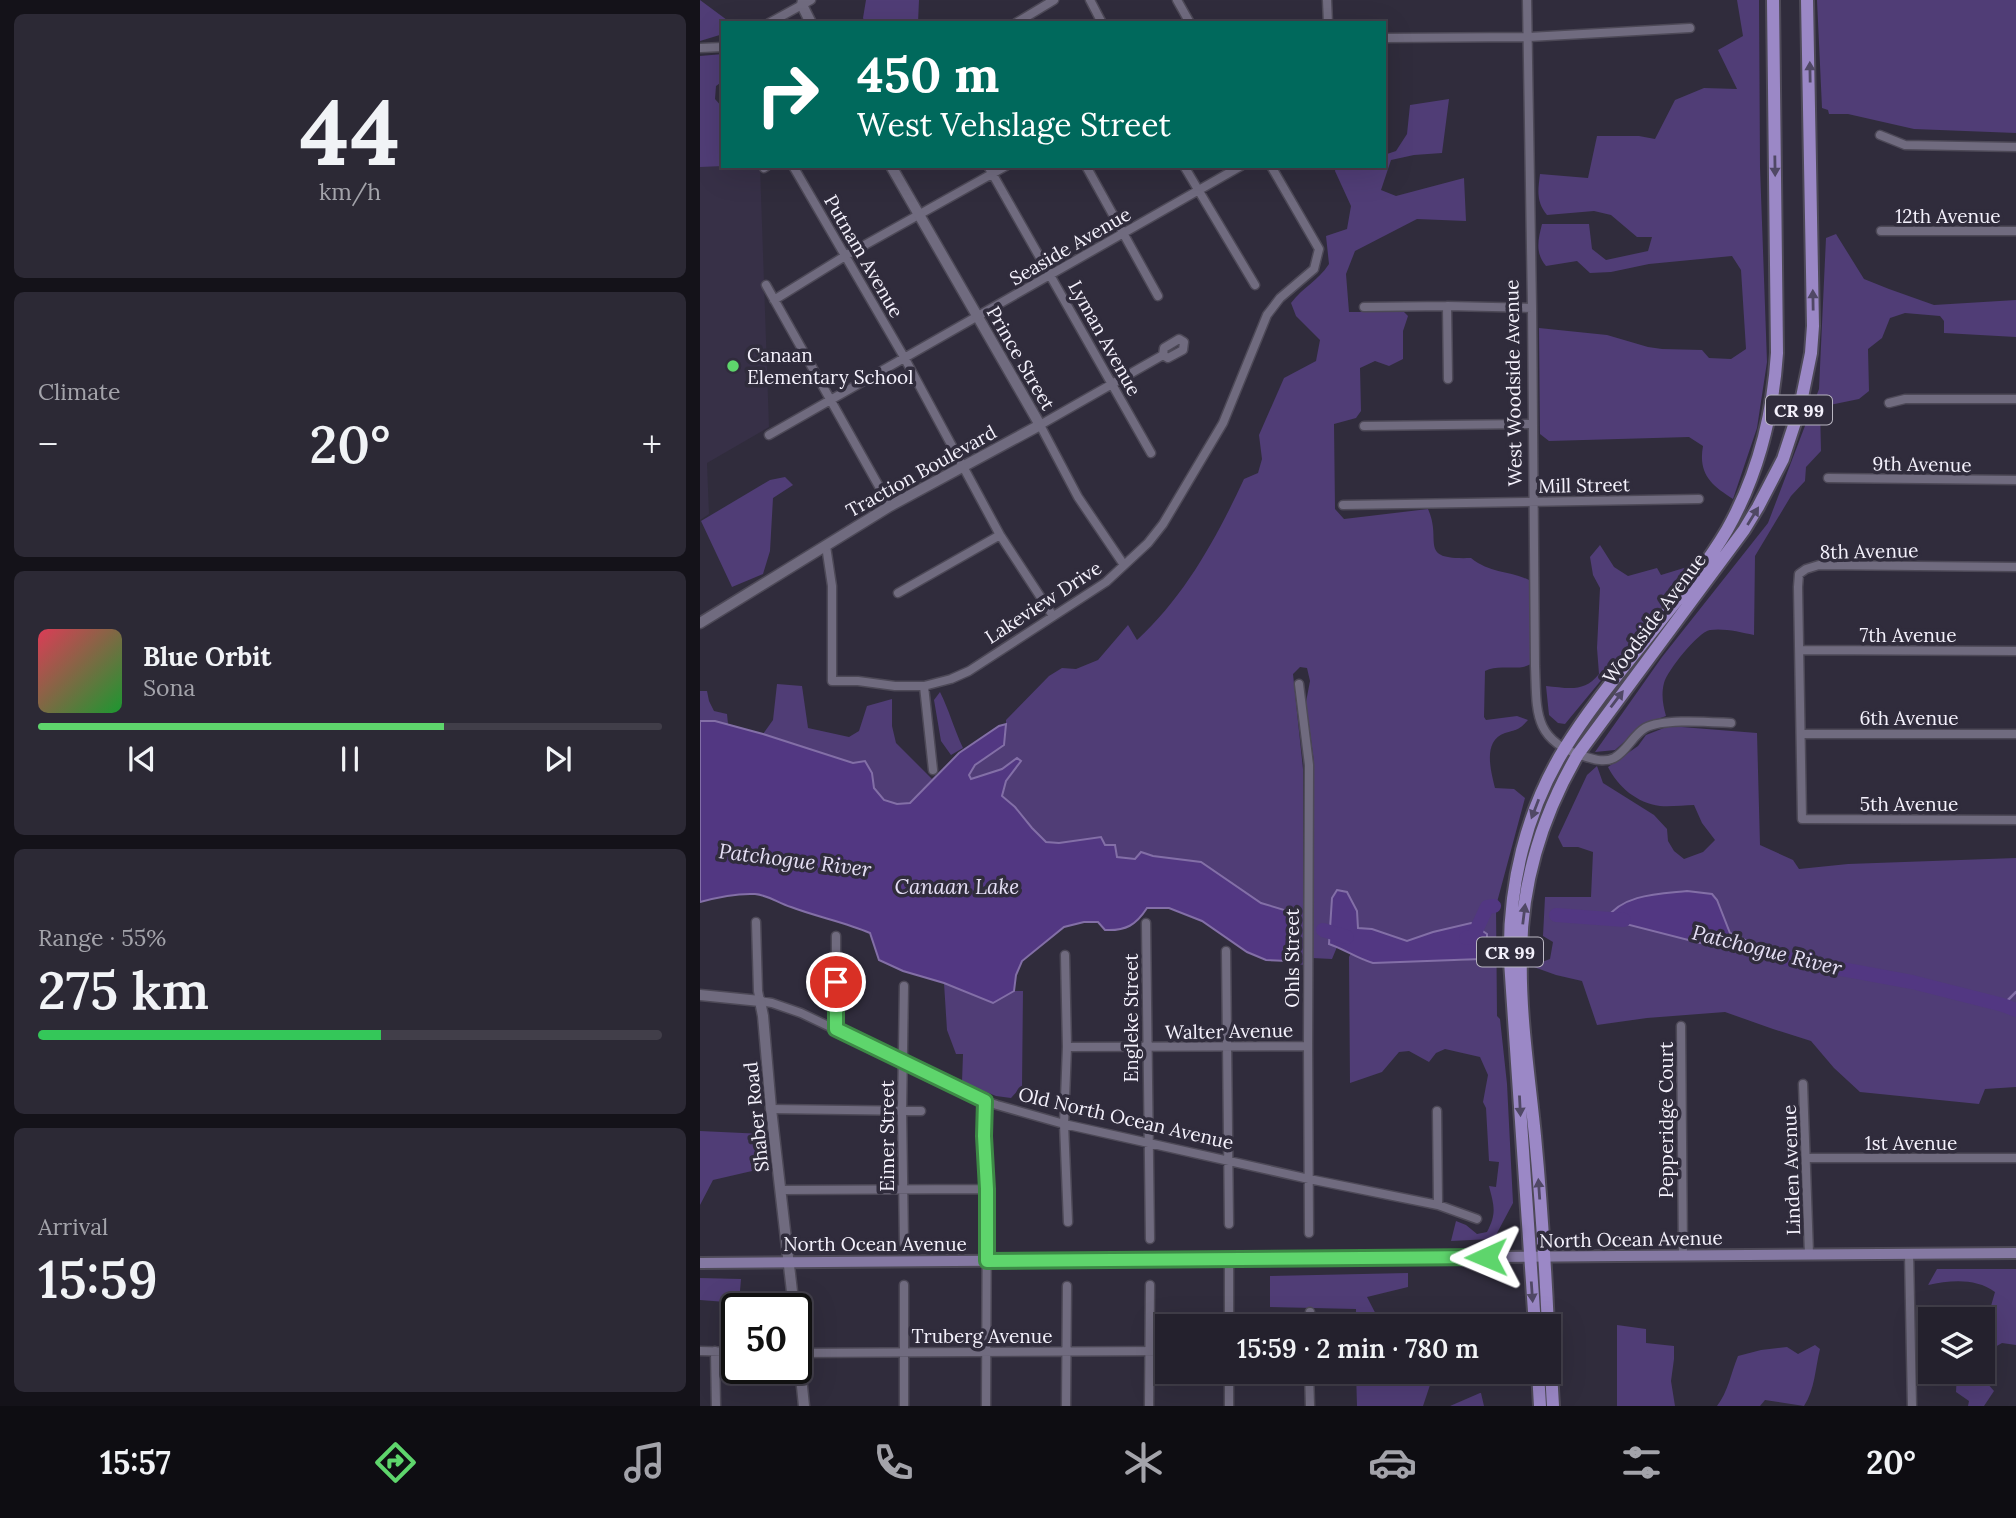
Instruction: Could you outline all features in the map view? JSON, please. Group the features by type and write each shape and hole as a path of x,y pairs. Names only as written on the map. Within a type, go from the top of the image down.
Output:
{"main road":[{"name":"Woodside Avenue","path":"1544,1257 1522,1004 1522,923 1531,870 1571,751 1602,695 1719,543 1740,506 1766,432 1776,379 1777,353 1773,0"},
{"name":"Woodside Avenue","path":"1530,1257 1511,975 1510,919 1516,879 1529,826 1544,788 1744,530 1777,471 1800,407 1813,326 1807,0"},
{"name":"North Ocean Avenue","path":"700,1263 2016,1252"},
{"name":"CR 99","path":"1530,1257 1534,1314"},
{"name":"CR 99","path":"1544,1257 1547,1314"},
{"path":"1539,1384 1540,1406"},
{"path":"1552,1384 1553,1406"}],"street":[{"path":"1019,21 1054,0"},
{"path":"1090,0 1101,21"},
{"path":"1177,0 1189,21"},
{"path":"1327,0 1328,21"},
{"name":"West Woodside Avenue","path":"1527,0 1537,711 1545,730 1571,751"},
{"path":"772,21 805,2 810,21"},
{"path":"1386,38 1529,37 1690,28"},
{"path":"700,48 721,47"},
{"path":"1880,135 1906,145 2016,148"},
{"name":"Putnam Avenue","path":"794,168 904,357 1000,535 1053,616"},
{"name":"Prince Street","path":"892,168 1079,497 1124,565"},
{"path":"1087,168 1158,296"},
{"path":"1185,168 1255,285"},
{"name":"Seaside Avenue","path":"769,435 1238,168"},
{"name":"Lakeview Drive","path":"826,546 831,586 832,681 924,686 951,679 969,671 1106,582 1148,543 1163,524 1223,424 1267,315 1280,298 1314,269 1319,249 1271,168"},
{"path":"774,300 991,170"},
{"name":"Lyman Avenue","path":"991,170 1151,453"},
{"name":"12th Avenue","path":"1881,232 2016,231"},
{"path":"766,285 890,506"},
{"path":"1447,306 1447,379"},
{"path":"1364,307 1532,308"},
{"name":"Traction Boulevard","path":"700,623 890,506 1163,355"},
{"path":"1889,403 1910,399 2016,399"},
{"path":"1364,426 1532,424"},
{"name":"9th Avenue","path":"1828,478 2016,480"},
{"name":"Mill Street","path":"1343,505 1699,499"},
{"path":"898,593 1000,535"},
{"name":"8th Avenue","path":"1800,649 1797,586 1800,574 1806,569 1819,565 2016,567"},
{"path":"1800,649 1801,734"},
{"name":"7th Avenue","path":"1800,649 2016,651"},
{"name":"Ohls Street","path":"1299,684 1309,765 1309,1233"},
{"path":"924,686 933,770"},
{"path":"1571,751 1600,760 1611,759 1622,752 1645,728 1673,722 1731,723"},
{"name":"6th Avenue","path":"1801,734 2016,734"},
{"name":"5th Avenue","path":"1801,734 1802,819 2016,820"},
{"name":"Shaber Road","path":"756,922 758,991 763,1016 792,1293"},
{"name":"Engleke Street","path":"1146,923 1150,1240"},
{"path":"836,936 836,1029"},
{"path":"1226,951 1229,1224"},
{"path":"1065,955 1067,1047 1064,1124 1068,1222"},
{"name":"Eimer Street","path":"904,986 904,1244"},
{"name":"Old North Ocean Avenue","path":"700,995 760,1001 792,1010 985,1101 1064,1124 1438,1205 1477,1219"},
{"name":"Pepperidge Court","path":"1681,1026 1683,1256"},
{"name":"Walter Avenue","path":"1067,1047 1308,1046"},
{"name":"Linden Avenue","path":"1803,1084 1809,1254"},
{"path":"985,1101 986,1406"},
{"path":"771,1109 921,1111"},
{"path":"1437,1111 1438,1205"},
{"name":"1st Avenue","path":"1807,1158 2016,1158"},
{"path":"781,1190 987,1189"},
{"path":"1909,1254 1912,1406"},
{"path":"1229,1260 1229,1314"},
{"path":"904,1286 904,1406"},
{"path":"1066,1286 1066,1406"},
{"path":"1149,1406 1150,1286"},
{"path":"700,1351 721,1351"},
{"path":"715,1351 716,1406"},
{"name":"Truberg Avenue","path":"812,1353 1155,1351"},
{"path":"802,1384 804,1406"},
{"path":"1229,1384 1229,1406"},
{"path":"1309,1384 1310,1406"}],"shaded area":[{"path":"700,0 728,21 721,21 721,35 700,41"},
{"path":"866,0 919,0 918,21 864,21"},
{"path":"1737,0 1759,0 1760,167 1767,362 1757,428 1733,499 1708,478 1702,464 1703,446 1689,437 1549,441 1540,434 1539,328 1607,335 1662,349 1702,350 1709,358 1731,359 1746,349 1741,270 1732,256 1649,264 1611,272 1590,273 1577,261 1546,266 1539,251 1542,224 1589,224 1592,249 1606,260 1648,251 1652,237 1637,237 1611,215 1594,211 1547,215 1539,201 1538,191 1540,174 1588,178 1597,136 1639,136 1655,139 1675,100 1704,88 1737,89 1718,50 1743,36"},
{"path":"1817,0 2016,0 2016,133 1914,129 1848,114 1829,114 1828,110 1822,108"},
{"path":"721,54 721,82 716,86 715,99 721,106 721,166 700,167 700,56"},
{"path":"1449,99 1442,153 1391,160 1381,190 1396,196 1464,178 1466,221 1417,219 1355,251 1346,274 1349,312 1404,312 1408,316 1403,331 1403,359 1389,366 1375,361 1360,368 1361,411 1356,418 1334,424 1335,509 1344,519 1428,509 1437,552 1454,558 1471,558 1486,567 1529,580 1531,664 1485,671 1486,720 1517,716 1528,720 1519,728 1498,737 1493,743 1490,757 1495,788 1514,789 1525,798 1496,906 1497,1016 1500,1019 1507,1084 1513,1203 1496,1235 1491,1239 1451,1241 1456,1221 1477,1234 1487,1232 1493,1214 1489,1186 1496,1187 1499,1162 1489,1161 1486,1108 1483,1102 1488,1075 1480,1057 1445,1049 1436,1053 1429,1062 1409,1051 1399,1052 1382,1072 1350,1083 1351,953 1365,961 1455,961 1480,959 1487,948 1433,932 1407,941 1372,929 1358,928 1357,911 1329,944 1337,947 1332,959 1312,958 1314,762 1306,702 1310,681 1307,668 1300,667 1293,674 1303,769 1303,965 1288,961 1296,933 1291,913 1261,903 1201,862 1153,856 1142,852 1135,860 1040,864 700,739 700,691 707,691 714,711 727,714 728,724 763,734 773,720 777,684 802,686 808,728 849,737 859,731 867,706 892,699 892,726 896,743 932,779 959,753 1006,724 1006,720 1049,676 1062,668 1076,669 1098,660 1128,625 1137,640 1185,585 1223,522 1244,479 1258,473 1262,459 1259,435 1284,378 1316,361 1320,340 1296,316 1291,303 1329,264 1326,236 1347,229 1351,206 1336,168 1386,168 1386,154 1396,151 1407,134 1410,105"},
{"name":"Canaan Elementary School","path":"721,155 721,168 760,168 769,427 707,463 709,514 700,520 700,156"},
{"path":"1836,234 1864,279 1889,289 1934,305 2016,300 2016,337 1944,333 1944,321 1940,316 1905,313 1890,318 1882,338 1868,349 1869,391 1859,399 1820,407 1821,451 1806,467 1805,481 1791,496 1755,556 1754,635 1710,630 1698,637 1666,677 1663,704 1666,716 1644,724 1615,750 1595,752 1662,657 1768,523 1819,389 1826,238"},
{"path":"785,477 793,485 773,498 770,551 763,574 732,587 701,521 770,480"},
{"path":"1600,545 1614,567 1628,576 1657,568 1661,575 1697,564 1565,724 1558,723 1549,715 1546,686 1581,687 1599,674 1597,648 1600,588 1593,575 1590,557"},
{"path":"940,692 963,748 951,755 941,741 934,700"},
{"path":"1669,726 1757,733 1760,845 1793,860 1799,869 1848,864 2016,858 2016,1087 1985,1089 1979,1104 1860,1092 1834,1068 1811,1041 1725,1012 1597,1025 1582,981 1531,966 1550,959 1553,942 1543,936 1545,897 1591,897 1593,852 1578,847 1563,847 1558,837 1587,775 1597,766 1603,783 1654,815 1667,829 1668,841 1674,851 1684,859 1703,852 1715,840 1702,823 1694,805 1660,806 1636,798 1612,774 1608,767 1638,746 1646,735","holes":["1717,900 1730,933 1777,955 1722,939 1700,943 1607,919"]},
{"path":"944,983 992,1003 1014,991 1023,991 1022,1086 1011,1098 996,1096 962,1082 963,1054 956,1054 947,1030"},
{"path":"700,1131 766,1134 769,1169 713,1180 700,1205"},
{"path":"1937,1269 2016,1269 2016,1345 2002,1343 1995,1347 1995,1307 1991,1307 1995,1292 1988,1287 1963,1281 1928,1285"},
{"path":"1408,1273 1408,1287 1367,1297 1376,1314 1356,1314 1356,1309 1270,1307 1270,1276"},
{"path":"700,1278 741,1279 740,1293 721,1293 721,1302 700,1300"},
{"path":"1617,1325 1646,1329 1646,1343 1674,1346 1671,1381 1675,1406 1617,1406"},
{"path":"1815,1345 1820,1349 1813,1386 1804,1406 1765,1400 1760,1406 1717,1406 1727,1389 1738,1356 1787,1347 1798,1354"},
{"path":"1356,1384 1430,1384 1423,1406 1357,1406"},
{"path":"1956,1384 1988,1384 1994,1391 1984,1406 1968,1406 1969,1401 1956,1392"},
{"path":"1480,1393 1484,1406 1450,1406"}],"water":[{"name":"Canaan Lake","path":"700,721 715,721 763,734 853,763 865,761 872,773 874,788 884,800 897,804 910,803 959,753 1006,724 1004,745 975,765 969,775 971,779 1002,769 1017,758 1021,761 1006,781 1002,796 1046,842 1059,843 1101,837 1105,845 1115,845 1117,857 1135,859 1141,852 1201,862 1261,903 1291,912 1296,933 1288,961 1266,960 1247,952 1202,921 1169,908 1147,908 1139,919 1125,928 1105,930 1098,922 1064,927 1022,961 1016,975 1014,991 993,1003 879,960 870,933 764,896 734,895 700,902"},
{"path":"1337,890 1347,892 1357,911 1358,928 1372,929 1407,941 1471,923 1487,934 1487,948 1481,959 1373,963 1367,961 1329,944 1332,898"},
{"path":"1687,891 1712,894 1730,933 1784,958 1722,939 1700,943 1606,919 1622,904 1632,900"}],"waterway":[{"name":"Patchogue River","path":"1466,938 1473,937 1487,907 1494,906"},
{"name":"Patchogue River","path":"1556,915 1624,920"},
{"name":"Patchogue River","path":"1323,930 1347,937"},
{"name":"Patchogue River","path":"1766,951 1787,959 1912,982 2016,1010"},
{"path":"2003,1005 2016,992"}],"place":[{"name":"Canaan Elementary School","path":"733,366"}],"route":[{"path":"836,982 836,1029 985,1101 987,1261 1486,1257"}]}
